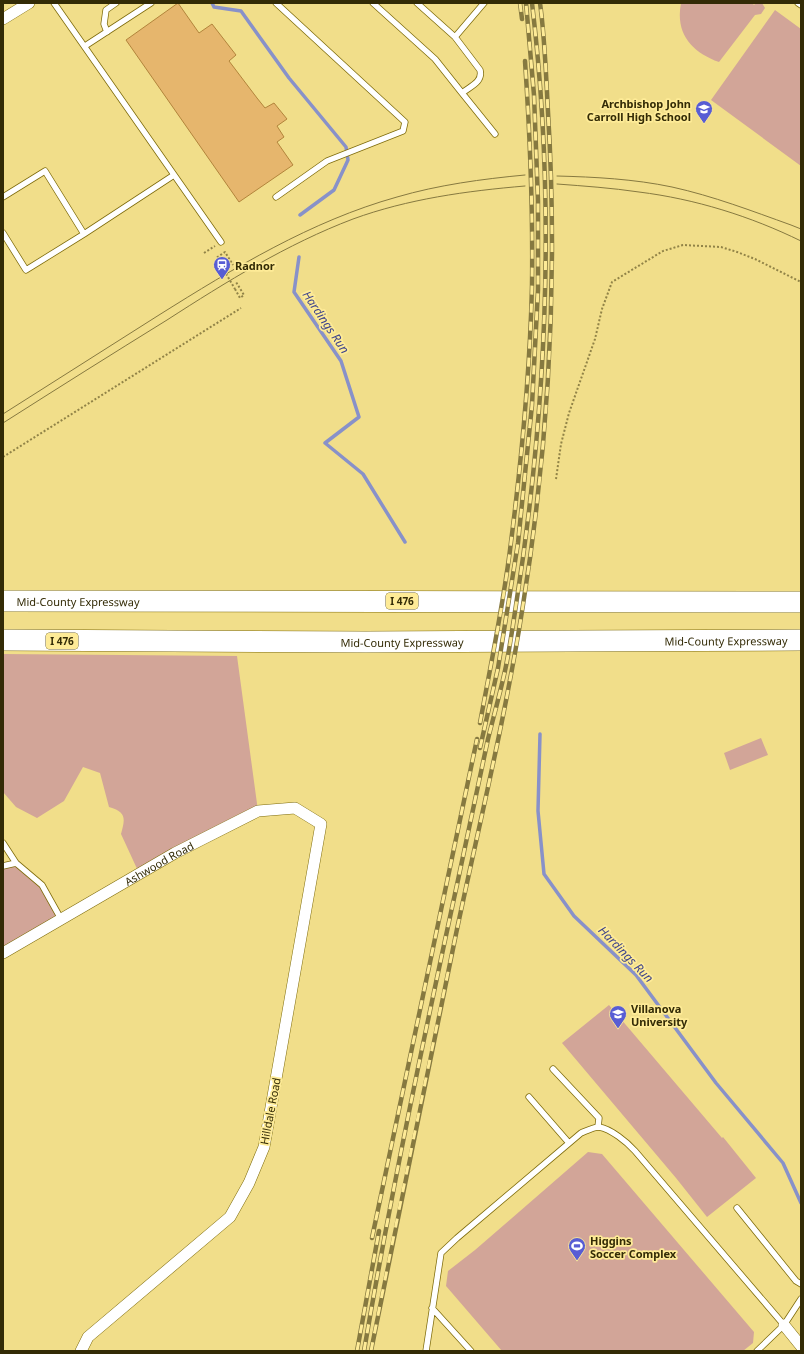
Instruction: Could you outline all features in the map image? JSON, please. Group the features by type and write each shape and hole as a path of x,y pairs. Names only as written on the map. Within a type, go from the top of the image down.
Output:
{"highway":[{"name":"Mid-County Expressway","path":"3,601 801,602"},
{"name":"Mid-County Expressway","path":"3,640 382,642 801,640"},
{"path":"3,652 66,648 120,640"}],"street":[{"path":"3,19 28,3"},
{"name":"Ashwood Road","path":"3,953 175,853 258,811 295,808 321,824"},
{"name":"Hilldale Road","path":"81,1351 88,1337 230,1217 249,1183 264,1147 321,824"},
{"path":"784,1325 801,1346"}],"lane":[{"path":"54,3 221,242"},
{"path":"106,32 104,24 106,10 116,3"},
{"path":"85,46 151,3"},
{"path":"276,3 405,122 403,131 327,161 276,197"},
{"path":"373,3 435,59 495,134"},
{"path":"417,3 455,37 480,70 481,75 479,80 462,93"},
{"path":"455,37 484,3"},
{"path":"3,196 45,171 84,234"},
{"path":"3,233 26,270 174,175"},
{"path":"3,843 16,864 42,885 61,919"},
{"path":"3,866 16,864"},
{"path":"553,1069 599,1118 598,1127"},
{"path":"529,1097 569,1143"},
{"path":"426,1351 441,1252 581,1133 598,1127 608,1130 626,1141 784,1325"},
{"path":"737,1208 796,1282 801,1284"},
{"path":"757,1351 784,1325 801,1299"},
{"path":"432,1308 471,1351"}],"path":[{"path":"204,253 221,242"},
{"path":"556,479 561,444 569,413 595,339 602,309 612,282 663,250 683,245 690,245 721,247 737,252 755,259 801,282"},
{"path":"233,265 225,252 216,258 240,298 244,295 236,282"},
{"path":"3,457 241,308"}],"shaded area":[{"path":"681,3 752,3 754,5 756,3 762,3 765,8 761,14 755,15 719,62 701,53 683,33 680,14"},
{"path":"775,10 801,29 801,166 711,100"},
{"path":"3,654 237,656 258,811 139,873 121,834 124,820 122,814 119,811 109,807 100,773 83,767 64,801 37,818 16,807 3,792"},
{"path":"761,738 768,755 730,770 724,753"},
{"path":"16,863 42,885 61,919 3,954 3,866"},
{"path":"609,1005 722,1138 723,1137 756,1178 707,1217 562,1043"},
{"name":"Higgins Soccer Complex","path":"588,1152 602,1154 754,1332 753,1343 743,1351 502,1351 446,1286 448,1271 475,1250"}],"building":[{"path":"178,3 199,33 212,24 236,55 229,61 257,98 265,108 274,103 287,119 277,126 284,137 277,142 293,165 239,202 126,40"}],"waterway":[{"name":"Hardings Run","path":"212,3 214,7 241,11 289,78 346,147 348,160 334,190 300,215"},
{"name":"Hardings Run","path":"299,257 294,292 341,361 359,417 325,443 363,474 405,542"},
{"name":"Hardings Run","path":"540,734 538,811 544,874 574,916 636,975 716,1083 783,1163 801,1203"}],"tram line":[{"path":"3,414 216,280 304,232 365,207 428,189 493,178 525,175"},
{"path":"557,176 614,179 672,187 732,204 801,229"},
{"path":"557,184 598,187 681,199 742,216 801,241"},
{"path":"3,423 234,278 304,240 328,229 374,212 416,201 459,193 525,186"}],"railway":[{"path":"520,3 522,19"},
{"path":"480,748 498,668 518,543 532,405 538,290 538,201 534,95 526,3"},
{"path":"364,1351 385,1233 420,1056 488,739 506,666 527,530 541,380 545,305 546,229 544,154 532,3"},
{"path":"371,1351 434,1038 509,687 532,544 545,421 549,359 552,236 551,174 545,58 540,3"},
{"path":"480,723 505,587 519,478 525,414 532,285 530,145 525,61"},
{"path":"372,1238 477,739"},
{"path":"357,1351 379,1231"}],"place":[{"name":"Archbishop John Carroll High School","path":"704,124"},
{"name":"Radnor","path":"222,280"},
{"name":"Villanova University","path":"618,1029"},
{"name":"Higgins Soccer Complex","path":"577,1261"}]}
